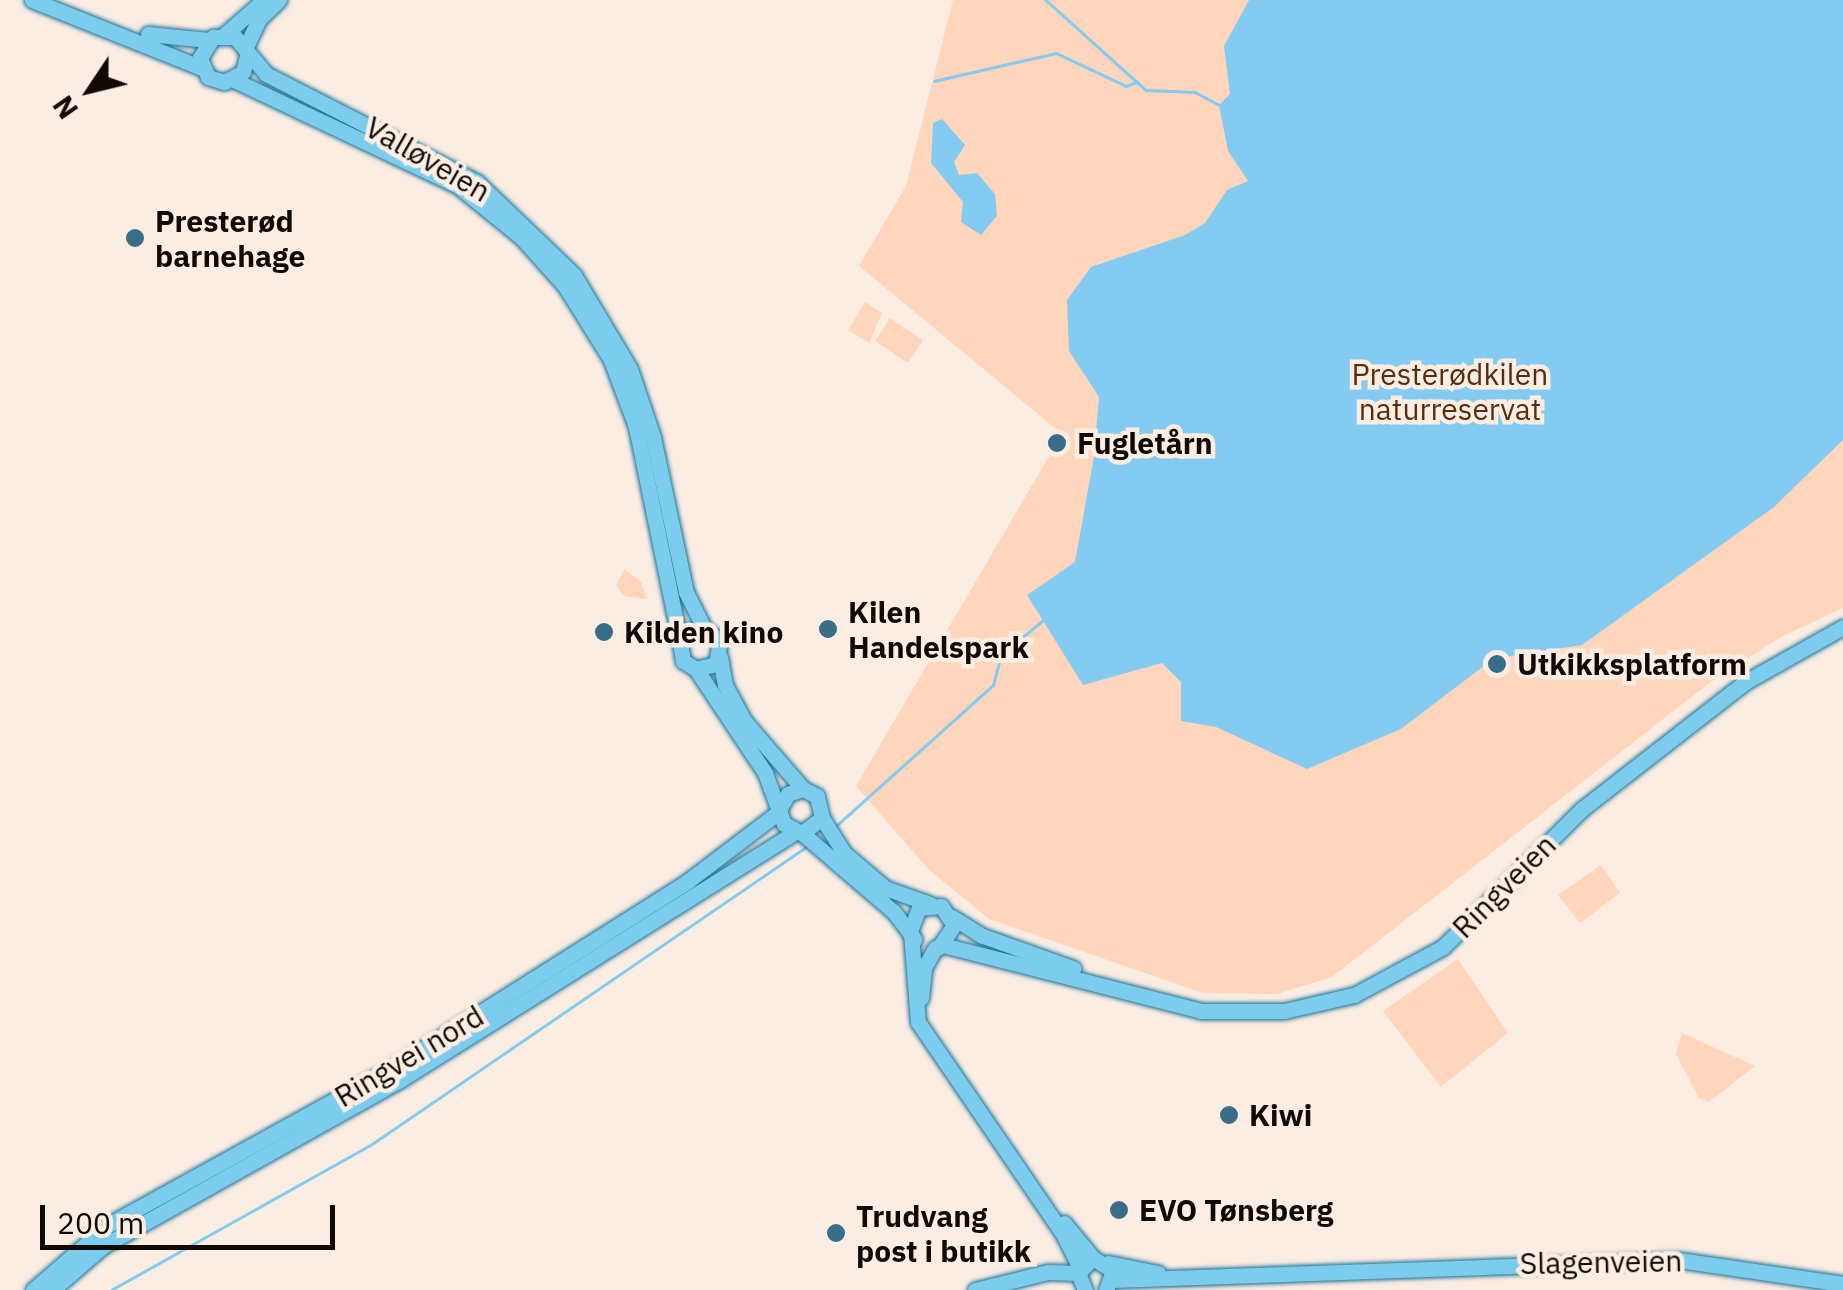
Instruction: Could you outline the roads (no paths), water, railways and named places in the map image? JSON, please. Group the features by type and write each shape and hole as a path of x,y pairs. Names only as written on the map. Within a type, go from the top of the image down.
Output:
{"main road":[{"path":"32,0 202,68 213,80 234,80 259,19 279,0"},
{"path":"60,12 178,41 208,40 224,35 264,0"},
{"path":"224,35 246,53"},
{"path":"202,68 208,40"},
{"name":"Valløveien","path":"246,53 266,74 476,182 525,222 574,274 617,342 640,396 686,592 704,628 720,641 725,685 746,722 803,790 822,802 815,833"},
{"name":"Valløveien","path":"234,80 458,186 522,238 565,286 610,360 636,427 683,661 696,670 766,773 780,809 885,888 930,904"},
{"name":"Ringveien","path":"815,833 920,945 1202,1010 1260,1013 1330,1002 1388,981 1464,930 1582,809 1662,744 1769,666 1843,627"},
{"path":"680,642 689,630 704,628"},
{"path":"696,670 720,658"},
{"path":"780,809 788,794 803,790"},
{"name":"Ringvei nord","path":"33,1290 108,1225 408,1058 688,880 780,809"},
{"name":"Ringvei nord","path":"52,1290 103,1246 400,1080 815,833"},
{"path":"930,904 914,913 911,932 918,1022 1062,1232 1085,1290 1020,1278"},
{"name":"Ringveien","path":"930,904 974,932 1118,988"},
{"path":"952,917 953,933 939,947 922,979 927,1019 1047,1202 1101,1260 1112,1285"},
{"path":"974,1290 1020,1278 1079,1271 1101,1260"},
{"name":"Slagenveien","path":"1101,1260 1177,1276"},
{"name":"Slagenveien","path":"1112,1285 1177,1276 1679,1260 1843,1284"}],"water":[{"path":"1249,0 1843,0 1843,440 1774,507 1582,645 1493,659 1401,729 1307,769 1216,727 1181,721 1181,682 1162,663 1083,685 1027,595 1075,562 1094,457 1099,397 1069,351 1067,300 1091,267 1185,235 1205,223 1227,190 1248,181 1228,151 1219,105 1230,94 1224,46"},
{"path":"942,119 965,145 954,162 959,175 977,173 995,194 997,216 981,235 961,222 963,202 931,163 933,123"}],"waterway":[{"path":"1046,0 1146,90 1195,92 1219,105"},
{"path":"934,81 1056,53 1126,86 1137,82"},
{"path":"836,826 993,685 1001,655 1042,621"},
{"path":"111,1290 369,1146 809,845"}],"place":[{"name":"Presterød barnehage","path":"135,238"},
{"name":"Fugletårn","path":"1057,443"},
{"name":"Kilen Handelspark","path":"828,629"},
{"name":"Kilden kino","path":"604,632"},
{"name":"Utkikksplatform","path":"1497,664"},
{"name":"Kiwi","path":"1229,1115"},
{"name":"EVO Tønsberg","path":"1119,1210"},
{"name":"Trudvang post i butikk","path":"836,1233"}],"park label":[{"name":"Presterødkilen naturreservat","path":"1450,391"}]}
